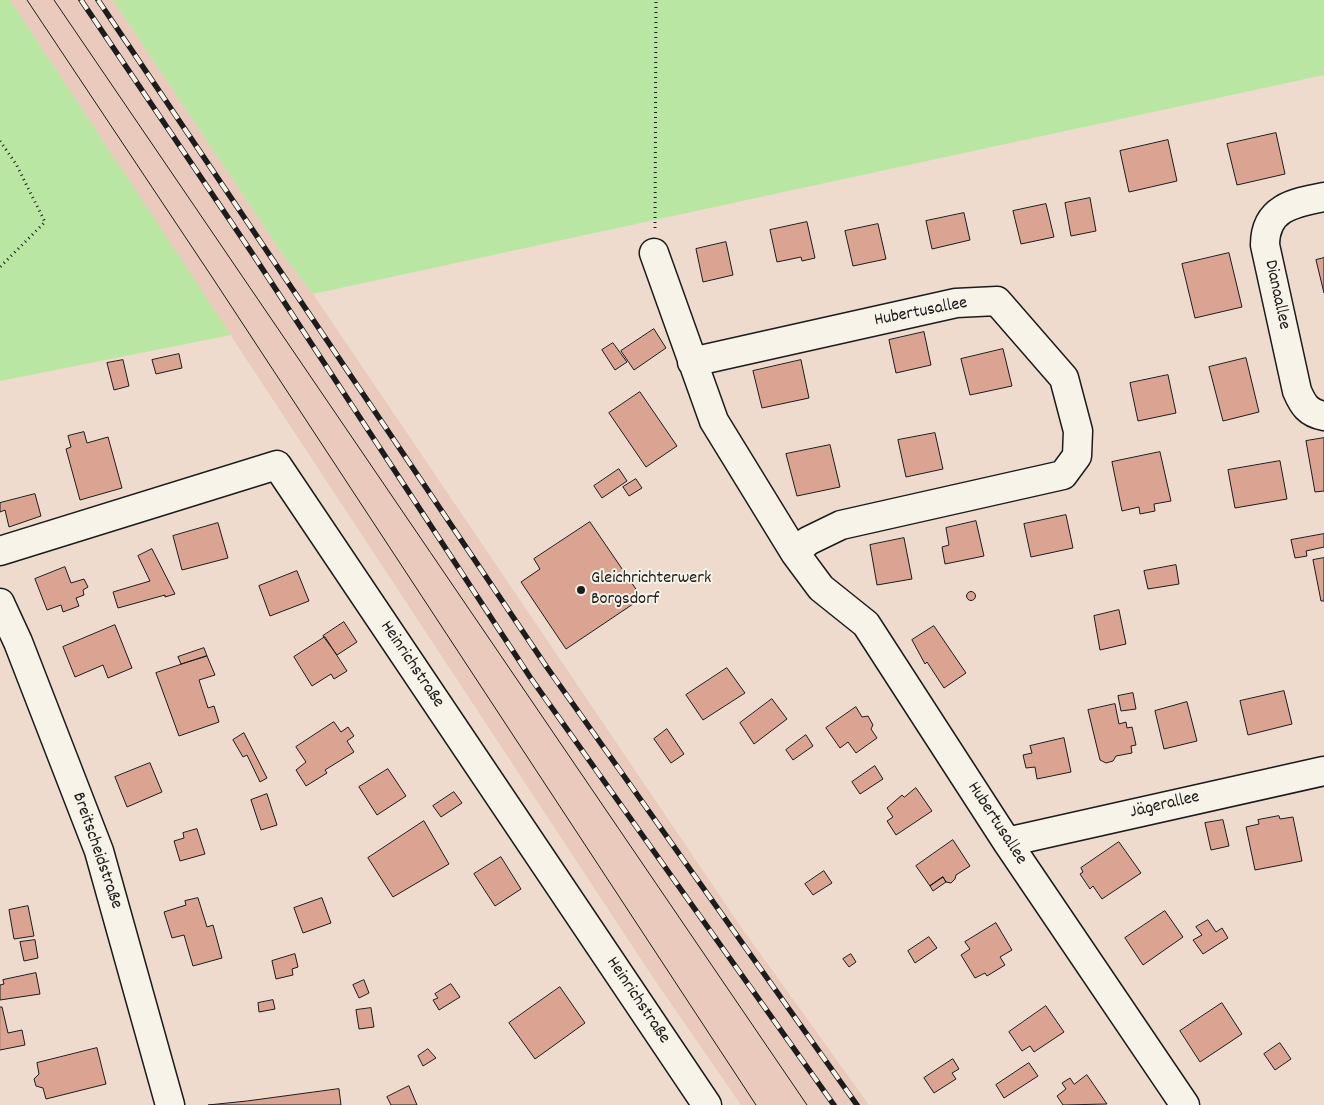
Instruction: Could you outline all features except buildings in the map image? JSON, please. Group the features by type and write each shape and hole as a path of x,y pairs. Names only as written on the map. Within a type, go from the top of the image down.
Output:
{"street":[{"name":"Dianaallee","path":"1324,197 1286,207 1274,217 1265,230 1265,245 1296,391 1303,405 1314,414 1324,416"},
{"name":"Hubertusallee","path":"654,253 714,421 796,553 821,588 866,624 1007,842 1185,1105"},
{"name":"Hubertusallee","path":"692,362 956,303 997,301 1064,378 1078,431 1077,456 1063,475 841,525 808,541 796,553"},
{"name":"Heinrichstraße","path":"0,551 277,465 707,1105"},
{"name":"Breitscheidstraße","path":"0,603 18,642 99,851 170,1105"},
{"name":"Jägerallee","path":"1007,842 1324,771"}],"path":[{"path":"654,253 656,0"},
{"path":"0,140 16,164 45,222 0,267"}],"shaded area":[{"path":"10,0 113,0 286,259 313,294 741,927 869,1105 741,1105 654,979"}],"green space":[{"path":"0,0 10,0 231,335 0,381"},
{"path":"113,0 1324,0 1324,75 313,294 286,259"}],"tram line":[{"path":"27,0 214,280 756,1105"},
{"path":"54,0 807,1105"}],"railway":[{"path":"81,0 252,253 530,677 834,1105"},
{"path":"98,0 546,666 857,1105"}],"place":[{"name":"Gleichrichterwerk Borgsdorf","path":"581,590"}]}
